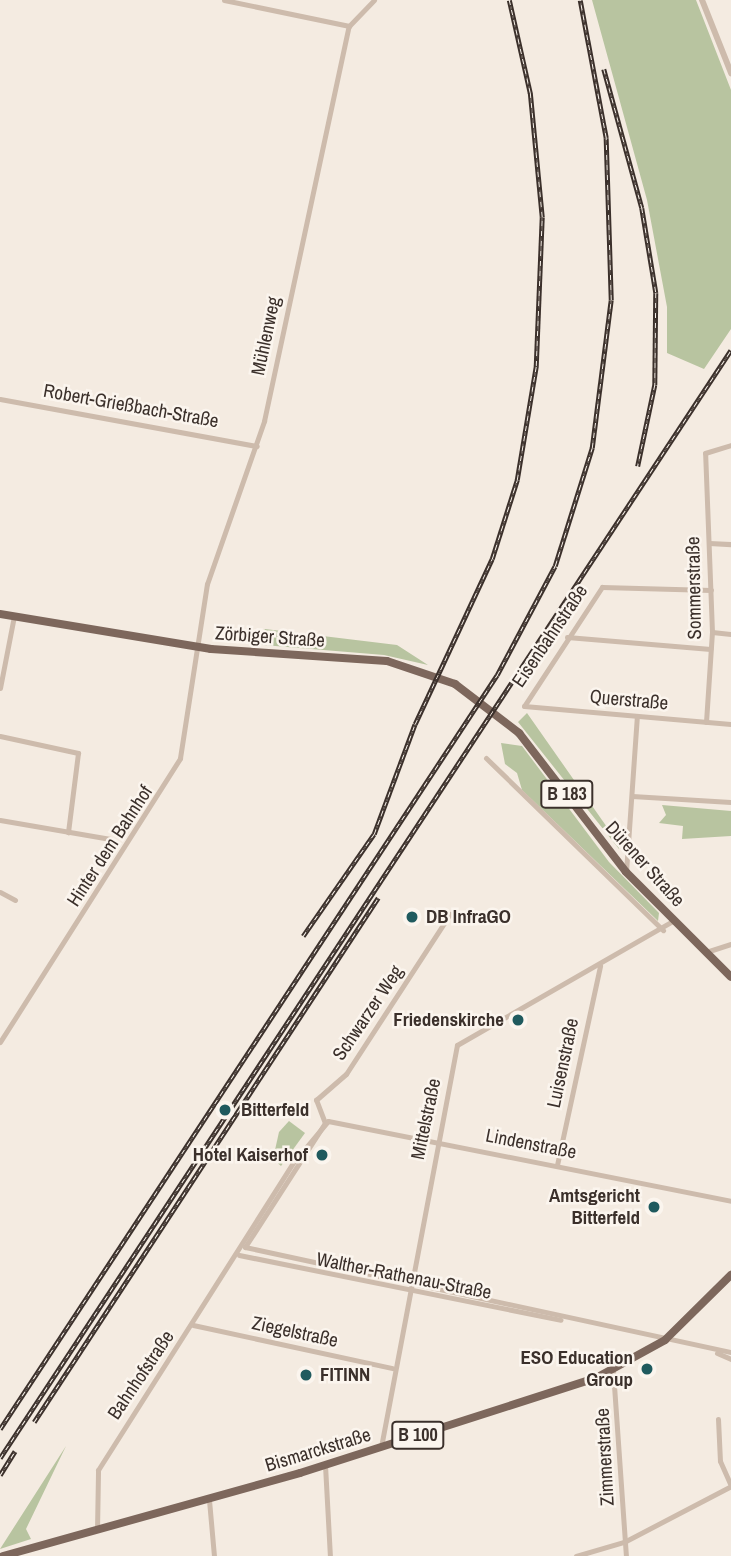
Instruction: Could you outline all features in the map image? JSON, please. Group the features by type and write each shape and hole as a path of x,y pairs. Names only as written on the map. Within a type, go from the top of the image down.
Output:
{"main road":[{"name":"Zörbiger Straße","path":"0,614 200,648 411,666 465,689 519,733"},
{"name":"Dürener Straße","path":"519,733 626,872 731,976"},
{"name":"Bismarckstraße","path":"3,1556 209,1500 613,1371 665,1340 731,1275"}],"street":[{"path":"224,0 349,26 374,0"},
{"path":"702,0 731,72"},
{"name":"Mühlenweg","path":"200,648 207,584 257,446 349,26"},
{"name":"Robert-Grießbach-Straße","path":"0,399 257,446"},
{"name":"Sommerstraße","path":"706,722 712,632 705,453 731,445"},
{"path":"709,543 731,544"},
{"name":"Eisenbahnstraße","path":"524,706 598,590 607,587 711,590"},
{"path":"0,688 14,616"},
{"path":"712,632 731,634"},
{"path":"567,637 711,649"},
{"name":"Hinter dem Bahnhof","path":"0,1042 172,779 200,648"},
{"name":"Querstraße","path":"524,706 731,724"},
{"path":"626,872 637,716"},
{"path":"0,736 75,750 80,757 68,832"},
{"name":"Dürener Straße","path":"486,758 663,930"},
{"path":"632,796 731,802"},
{"path":"0,820 110,839"},
{"path":"613,856 629,848"},
{"path":"0,892 15,900"},
{"name":"Schwarzer Weg","path":"325,1123 316,1100 346,1074 450,914"},
{"name":"Mittelstraße","path":"381,1447 407,1289 461,1040 600,966 663,930 674,920"},
{"path":"706,952 731,944"},
{"name":"Luisenstraße","path":"557,1166 600,966"},
{"name":"Lindenstraße","path":"325,1123 438,1141 731,1201"},
{"name":"Bahnhofstraße","path":"97,1530 97,1470 245,1247 292,1164 325,1123"},
{"name":"Walther-Rathenau-Straße","path":"245,1247 407,1289"},
{"name":"Walther-Rathenau-Straße","path":"239,1255 714,1351 731,1352"},
{"name":"Ziegelstraße","path":"193,1325 392,1368"},
{"name":"Walther-Rathenau-Straße","path":"714,1351 731,1359"},
{"name":"Zimmerstraße","path":"613,1371 626,1556"},
{"path":"576,1556 624,1542 731,1486 720,1461 718,1419"},
{"path":"324,1465 330,1556"},
{"path":"209,1500 214,1556"}],"green space":[{"path":"592,0 696,0 731,90 731,329 704,369 667,353 667,307 647,200"},
{"path":"265,629 397,645 428,665 384,655 251,644"},
{"path":"527,713 616,840 623,837 619,849 518,722"},
{"path":"501,743 522,746 609,862 659,913 658,921 522,790 517,773 505,764"},
{"path":"662,805 731,811 731,836 682,839 683,826 659,823 666,815"},
{"path":"289,1121 305,1133 281,1166 273,1159 279,1132"},
{"path":"66,1446 26,1529 31,1539 0,1549"}],"railway":[{"path":"303,936 374,834 415,724 492,559 517,480 536,366 542,217 530,93 509,0"},
{"path":"0,1429 497,675 555,566 592,448 611,300 606,138 580,0"},
{"path":"604,69 642,208 656,293 655,385 638,466"},
{"path":"0,1458 731,350"},
{"path":"34,1422 378,898"},
{"path":"0,1475 15,1451"}],"place":[{"name":"DB InfraGO","path":"412,917"},
{"name":"Friedenskirche","path":"518,1020"},
{"name":"Bitterfeld","path":"225,1110"},
{"name":"Hotel Kaiserhof","path":"322,1155"},
{"name":"Amtsgericht Bitterfeld","path":"654,1207"},
{"name":"ESO Education Group","path":"647,1369"},
{"name":"FITINN","path":"306,1375"}]}
